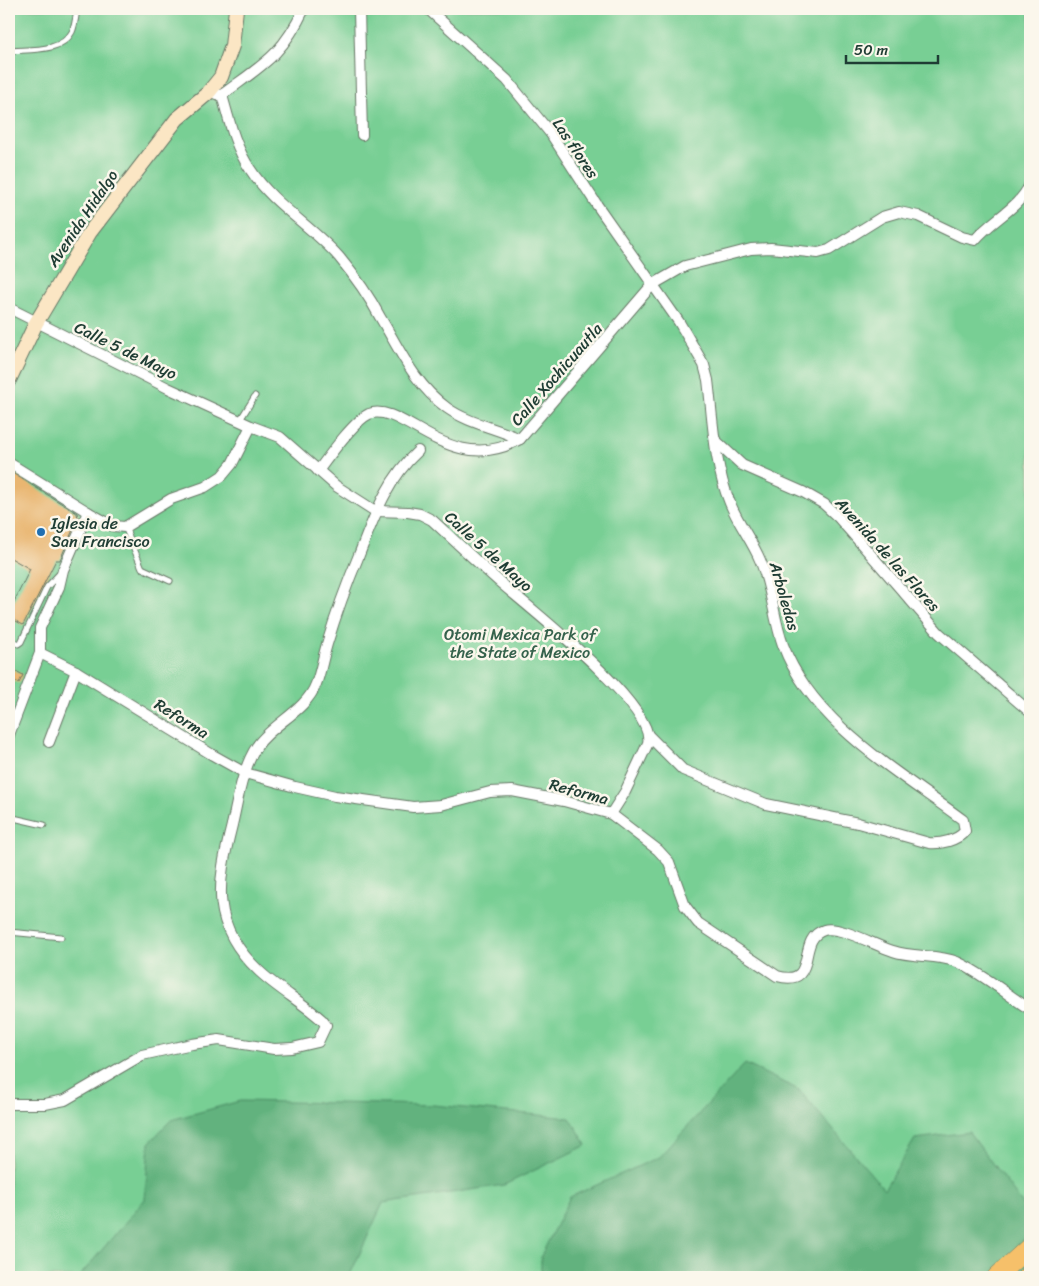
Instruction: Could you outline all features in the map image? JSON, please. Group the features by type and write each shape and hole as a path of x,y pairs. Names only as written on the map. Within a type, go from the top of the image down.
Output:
{"highway":[{"path":"996,1277 1030,1246"},
{"path":"1027,1277 1030,1274"}],"main road":[{"name":"Avenida Hidalgo","path":"9,380 36,324 90,232 177,119 208,93 221,77 232,46 236,9"}],"street":[{"path":"208,93 222,95 271,60 291,36 304,9"},
{"path":"359,9 362,135"},
{"name":"Las flores","path":"428,9 513,88 551,134 679,322 704,365 708,380 715,440"},
{"path":"222,95 236,144 250,170 273,196 340,258 380,316 405,363 420,384 446,408 466,419 520,438"},
{"name":"Calle Xochicuautla","path":"318,471 357,423 371,414 386,415 400,420 456,448 474,450 505,447 520,438 652,285 685,266 751,250 771,248 818,253 829,250 882,217 899,212 918,216 962,237 975,240 986,227 1025,196 1030,184"},
{"name":"Calle 5 de Mayo","path":"9,308 36,324 251,426 280,437 318,471 375,512 408,512 420,514 432,520 603,672 631,704 649,736"},
{"path":"9,463 113,526 125,527 171,499 206,487 222,476 232,464 251,426"},
{"name":"Avenida de las Flores","path":"715,440 742,465 803,492 824,504 838,517 939,633 1030,712"},
{"name":"Arboledas","path":"649,736 684,770 766,804 858,823 929,843 939,844 962,835 965,831 963,820 859,742 828,714 809,693 783,644 760,561 727,496 715,440"},
{"path":"9,1104 45,1104 65,1100 142,1055 192,1044 219,1040 274,1049 292,1048 318,1042 326,1025 314,1013 253,965 241,951 221,911 220,892 226,846 245,773 257,747 267,735 308,698 316,684 332,627 375,512 400,470 418,451"},
{"path":"9,735 40,653 40,628 59,587 63,570 88,512"},
{"name":"Reforma","path":"40,653 76,671 245,773 335,796 413,807 441,805 490,792 512,791 564,801 610,814 658,850 669,862 685,906 698,923 777,976 797,977 803,970 810,942 817,934 825,930 836,930 894,952 958,962 1028,1008"},
{"path":"50,742 76,671"},
{"path":"610,814 625,792 649,736"}],"lane":[{"path":"9,51 55,47 65,41 73,32 77,9"},
{"path":"240,420 255,396"},
{"path":"125,527 142,568 170,581"},
{"path":"9,639 18,644 21,642 47,587 63,570"},
{"path":"9,817 44,826"},
{"path":"9,932 61,937"}],"green space":[{"name":"Otomi Mexica Park of the State of Mexico","path":"9,9 1030,9 1030,1277 9,1277"},
{"path":"745,1064 799,1090 884,1189 915,1139 969,1132 1030,1214 1030,1277 541,1277 541,1256 570,1197 659,1157"},
{"path":"240,1101 433,1105 570,1118 587,1145 504,1185 383,1203 349,1277 79,1277 145,1199 149,1143 171,1120"}],"building":[{"name":"Iglesia de San Francisco","path":"9,471 77,513 78,518 60,560 56,560 23,625 9,617 9,612 30,569 9,557"},
{"path":"9,667 23,675 19,683 9,678"}],"place":[{"name":"Iglesia de San Francisco","path":"41,532"}]}
